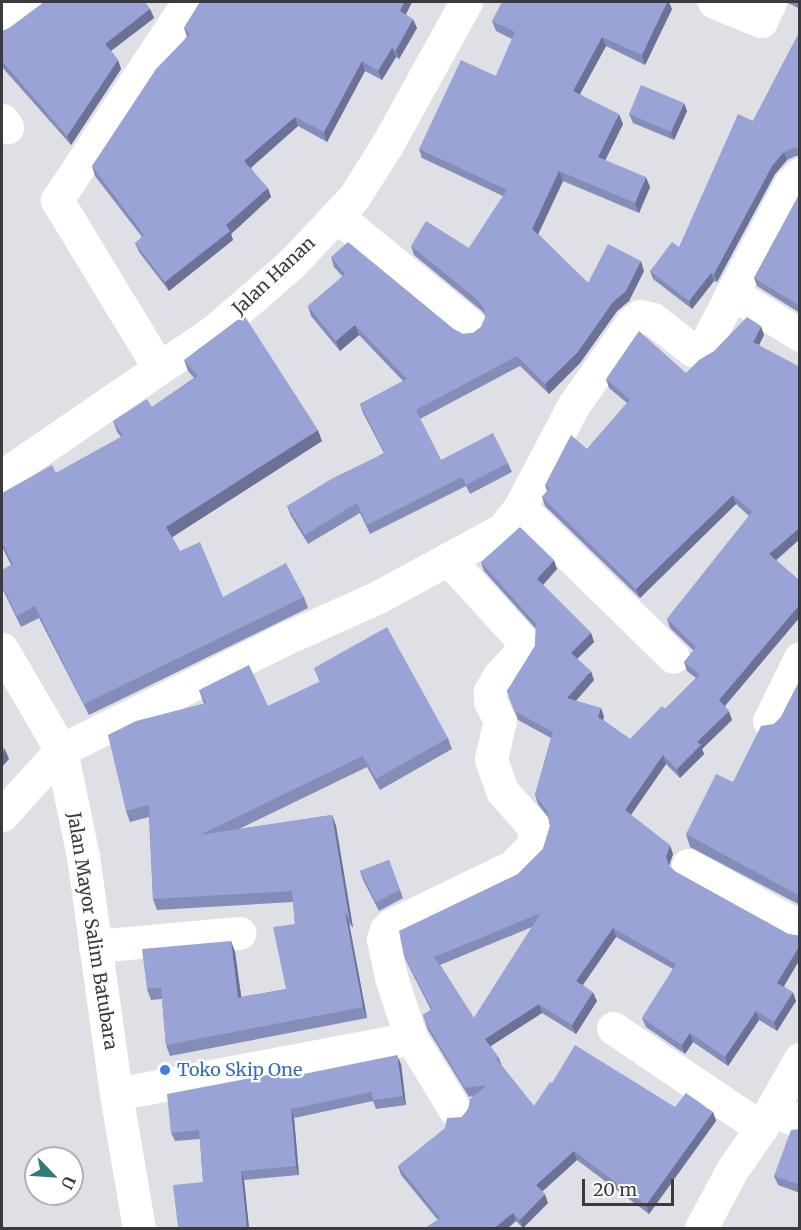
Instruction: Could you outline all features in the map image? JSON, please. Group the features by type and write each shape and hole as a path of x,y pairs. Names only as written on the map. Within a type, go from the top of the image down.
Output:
{"street":[{"path":"2,23 31,2"},
{"path":"159,368 57,200 189,2"},
{"name":"Jalan Hanan","path":"2,476 215,330 291,264 354,197 387,145 466,2"},
{"path":"714,2 761,21 770,2"},
{"path":"2,815 61,750 449,560 503,529 520,507 573,406 632,322 640,316 653,319 692,350 699,351 791,183 800,174"},
{"path":"337,216 470,325"},
{"path":"732,293 800,335"},
{"path":"520,507 673,657"},
{"path":"449,560 521,639 520,652 498,677 490,691 490,701 500,721 491,759 502,790 534,826 535,832 532,846 513,866 391,924 383,939 391,977 411,1038 455,1110"},
{"name":"Jalan Mayor Salim Batubara","path":"2,649 61,750 83,856 116,1094 139,1228"},
{"path":"769,721 800,658"},
{"path":"688,865 800,927"},
{"path":"95,945 239,933"},
{"path":"613,1028 777,1120"},
{"path":"116,1094 411,1038"},
{"path":"701,1228 732,1170 777,1120 800,1059"}],"building":[{"path":"44,2 145,2 150,9 105,44 118,60 67,136 2,61 2,31"},
{"path":"200,2 404,2 400,11 413,19 396,50 392,48 378,71 362,61 324,132 295,117 244,161 268,188 226,225 230,231 165,282 135,243 144,235 92,166 156,69 190,34 184,28"},
{"path":"502,2 667,2 642,55 602,37 573,91 619,114 598,157 646,177 635,203 559,171 532,229 588,283 608,244 641,261 626,291 613,302 577,353 545,384 517,356 416,410 441,460 493,433 508,463 466,485 462,477 367,525 357,503 305,535 287,506 333,478 385,453 360,404 407,379 355,325 336,341 308,306 345,274 331,257 348,242 455,330 463,334 473,333 481,327 485,318 484,309 479,301 411,246 426,221 469,248 507,190 419,149 461,60 496,76 515,32 492,21"},
{"path":"800,31 800,148 784,152 772,166 714,274 711,273 689,301 650,271 672,242 679,247 738,114 753,121"},
{"path":"641,85 684,103 671,132 629,114"},
{"path":"800,193 800,306 754,278"},
{"path":"244,315 318,430 166,527 180,551 200,542 223,597 286,563 304,597 84,704 35,606 17,616 2,585 2,570 13,564 2,543 2,493 52,465 56,473 123,436 113,421 147,399 152,407 198,376 184,360"},
{"path":"747,317 761,326 753,342 800,367 800,527 769,554 800,581 800,604 719,700 729,711 697,742 701,745 677,769 663,755 625,810 670,845 666,857 669,866 676,872 788,934 800,936 798,940 800,945 777,983 793,992 774,1022 756,1011 725,1057 690,1033 682,1045 642,1018 676,964 613,928 576,981 593,992 572,1025 539,1004 485,1039 499,1058 496,1059 534,1106 550,1082 552,1083 575,1045 675,1107 686,1093 713,1112 646,1205 574,1151 536,1185 545,1194 520,1220 513,1213 494,1228 425,1228 440,1218 398,1166 445,1128 447,1118 462,1117 468,1109 470,1099 487,1085 465,1088 425,1021 423,1015 432,1009 404,956 399,931 518,874 543,849 550,826 547,811 535,795 553,732 514,711 507,691 535,646 536,624 481,562 520,527 554,560 537,579 591,633 571,653 591,671 567,698 601,708 598,717 630,739 662,706 665,709 700,675 684,662 696,647 667,619 752,512 733,495 636,589 542,497 550,488 545,485 571,435 587,449 630,400 606,379 639,331 686,373 699,360 714,351","holes":["541,913 474,1018 434,957"]},
{"path":"387,627 448,738 376,779 363,756 200,835 332,815 349,917 345,912 363,1007 166,1045 161,987 147,989 142,949 231,941 238,998 286,989 273,927 295,924 292,891 153,899 149,805 126,811 108,735 136,721 206,703 199,690 249,665 268,706 321,681 314,668"},
{"path":"800,680 800,896 686,834 716,774 733,782 761,726 774,724 781,717"},
{"path":"389,860 400,890 376,902 360,871"},
{"path":"397,1055 403,1096 373,1100 372,1092 291,1109 296,1166 241,1171 247,1228 178,1228 173,1185 203,1182 199,1130 171,1133 167,1094 288,1071 289,1077"},
{"path":"800,1129 800,1185 774,1176 791,1130"}],"place":[{"name":"Toko Skip One","path":"165,1070"}]}
